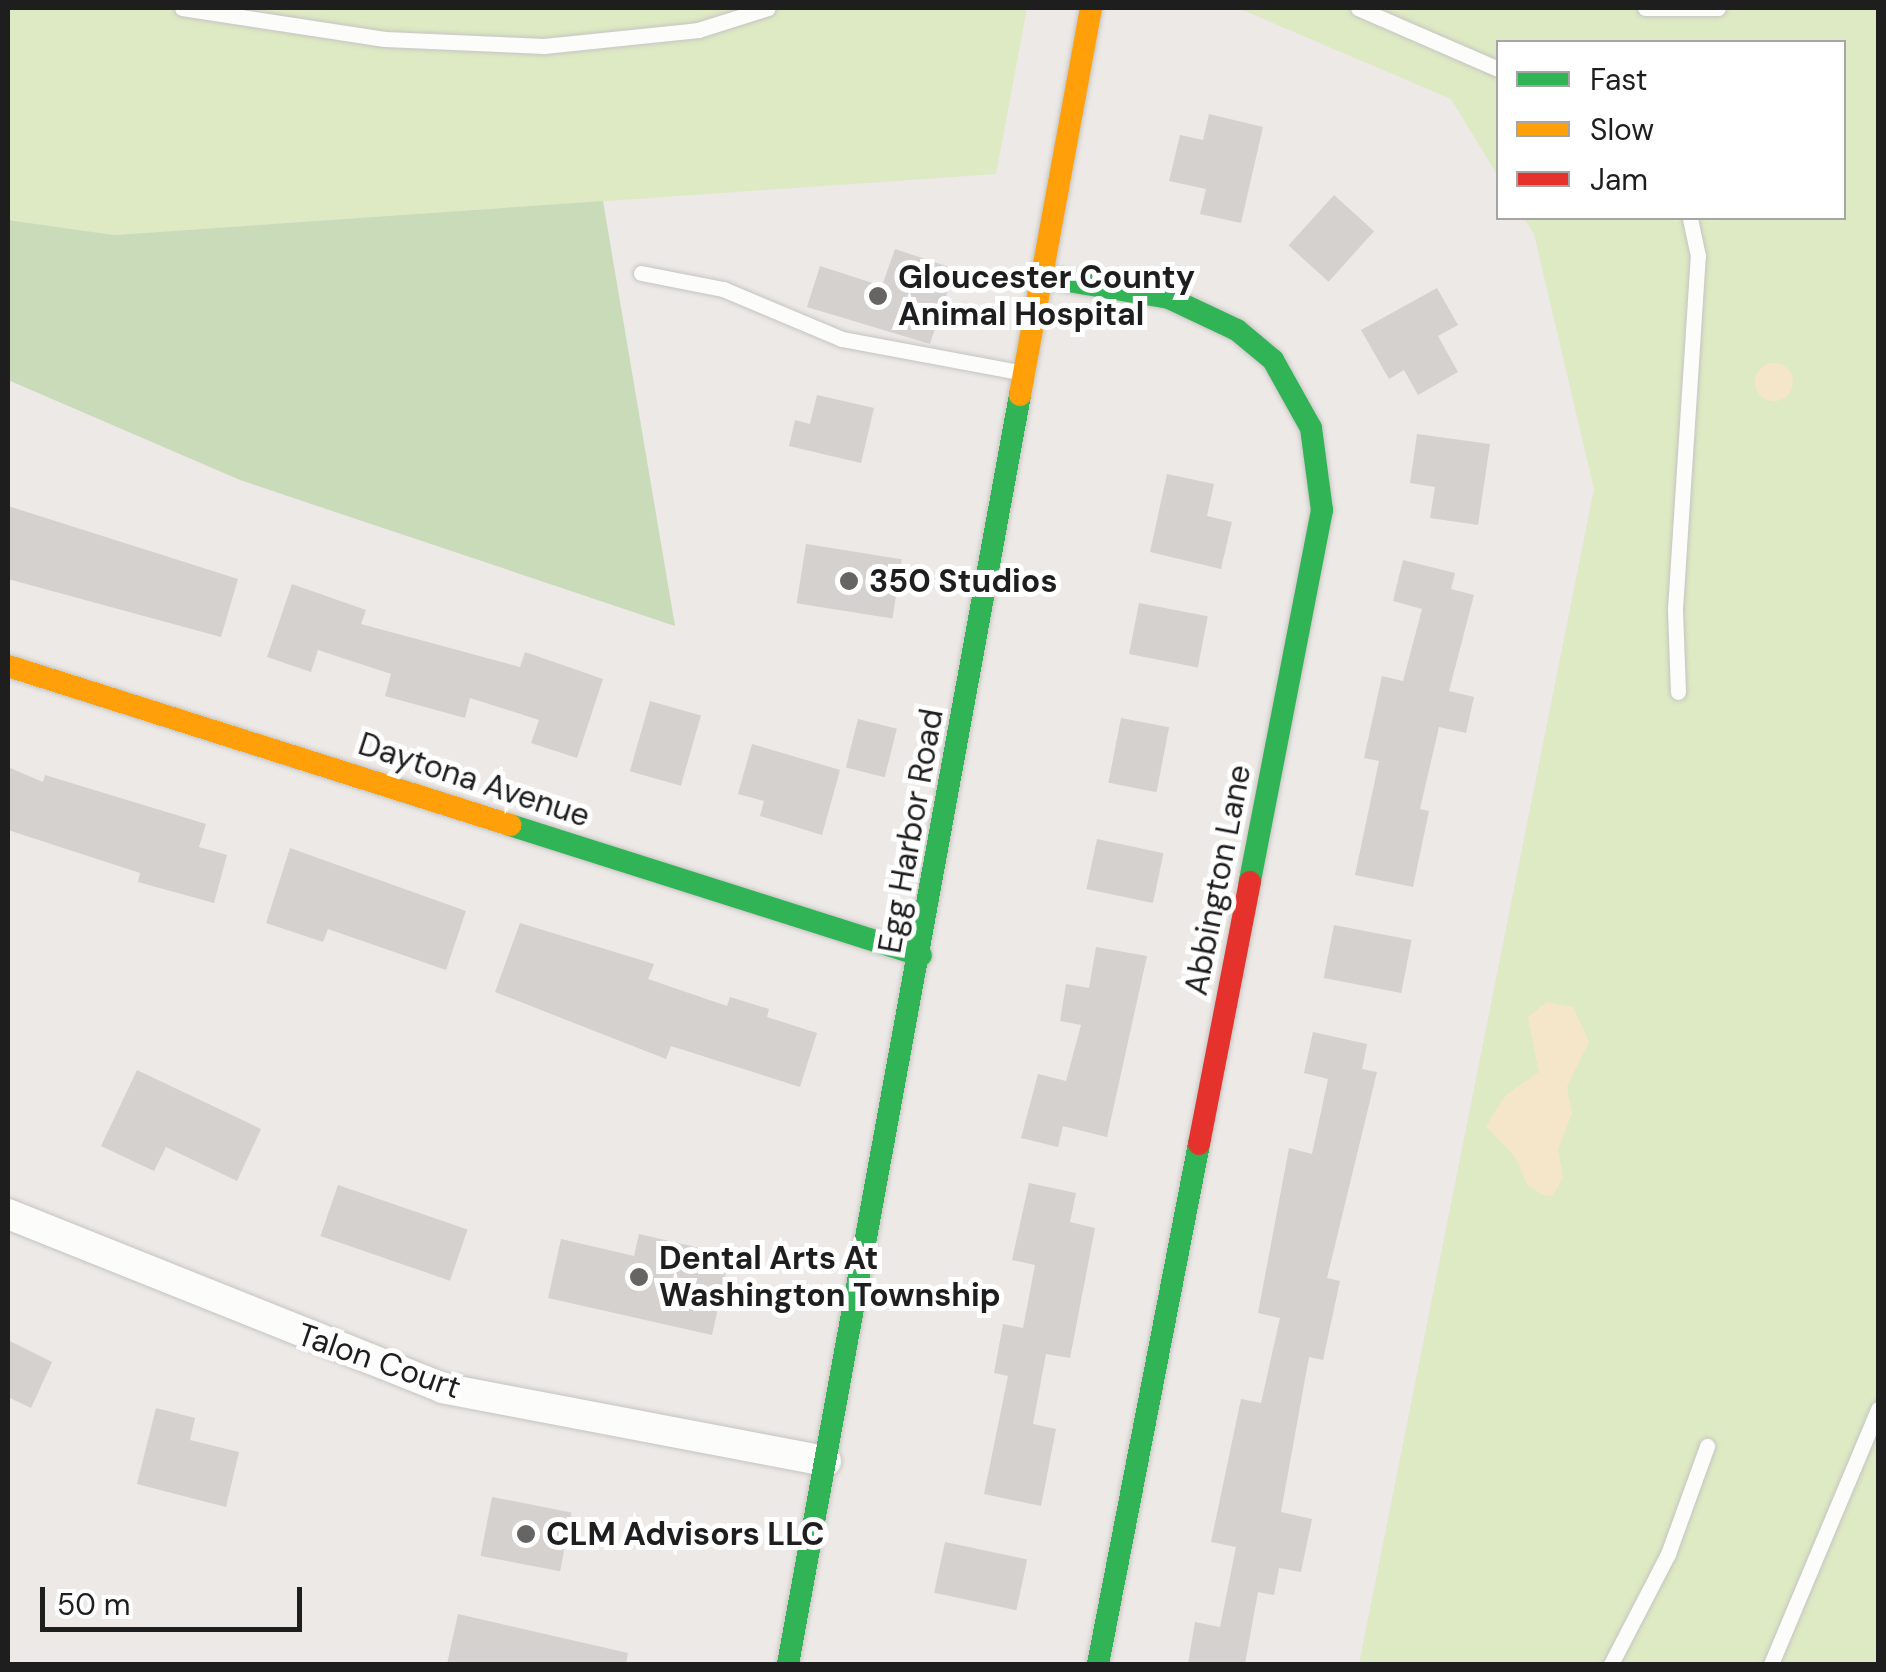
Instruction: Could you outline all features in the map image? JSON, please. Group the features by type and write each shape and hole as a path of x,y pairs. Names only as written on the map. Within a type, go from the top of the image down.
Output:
{"street":[{"name":"Egg Harbor Road","path":"788,1664 921,955 1091,8"},
{"name":"Abbington Lane","path":"1044,277 1169,298 1237,330 1273,360 1311,428 1322,510 1098,1664"},
{"name":"Daytona Avenue","path":"8,666 921,955"},
{"name":"Talon Court","path":"8,1214 442,1388 826,1461"}],"lane":[{"path":"182,8 385,38 544,46 698,30 768,8"},
{"path":"1358,8 1496,68"},
{"path":"1645,8 1718,8"},
{"path":"1678,692 1675,609 1698,256 1690,220"},
{"path":"640,272 723,290 860,344 1027,374"},
{"path":"1771,1664 1878,1410"},
{"path":"1611,1664 1668,1554 1706,1446"}],"green space":[{"path":"8,8 1027,8 996,174 114,235 8,220"},
{"path":"1238,8 1878,8 1878,1664 1359,1664 1594,489 1534,234 1525,220 1846,220 1846,40 1496,40 1496,173 1451,99"},
{"path":"603,201 675,626 240,480 8,380 8,220 114,235"}],"sand":[{"path":"1774,363 1788,368 1793,382 1788,396 1774,401 1760,396 1755,382 1760,368"},
{"path":"1547,1002 1573,1007 1589,1042 1567,1087 1572,1113 1558,1149 1563,1178 1553,1195 1545,1196 1528,1186 1516,1158 1486,1126 1506,1095 1539,1072 1528,1017"}],"building":[{"path":"1209,114 1263,127 1241,223 1200,214 1206,189 1169,181 1180,135 1203,140"},
{"path":"1334,195 1374,231 1329,282 1288,246"},
{"name":"Gloucester County Animal Hospital","path":"895,249 955,269 930,344 807,307 820,266 882,286"},
{"path":"1437,288 1458,325 1438,336 1458,372 1418,395 1404,370 1389,379 1361,330"},
{"path":"817,395 874,408 861,463 789,446 795,420 810,424"},
{"path":"1417,434 1490,444 1478,525 1430,518 1435,487 1410,483"},
{"path":"1167,474 1214,484 1207,516 1232,522 1221,569 1150,552"},
{"path":"8,506 238,579 221,637 8,579"},
{"name":"350 Studios","path":"806,544 902,559 892,618 797,603"},
{"path":"1403,560 1455,573 1451,589 1474,595 1449,691 1474,697 1466,733 1439,727 1420,809 1429,811 1413,887 1355,875 1379,761 1364,758 1382,676 1403,681 1422,609 1393,601"},
{"path":"292,584 366,610 361,624 520,667 525,652 603,679 577,758 531,743 539,720 470,698 465,718 385,696 391,674 318,650 311,672 267,657"},
{"path":"1139,603 1208,616 1198,667 1129,654"},
{"path":"650,701 701,716 681,786 630,771"},
{"path":"1121,718 1169,727 1157,792 1108,783"},
{"path":"858,719 897,729 885,777 846,768"},
{"path":"752,744 840,770 822,835 760,816 764,801 738,794"},
{"path":"8,767 43,782 45,775 206,824 199,847 227,855 214,903 138,882 140,873 8,830"},
{"path":"1097,839 1164,853 1153,903 1086,889"},
{"path":"290,848 466,911 446,970 328,929 323,942 266,923"},
{"path":"520,923 654,964 648,979 727,1006 730,997 769,1009 767,1017 817,1033 800,1087 671,1046 666,1059 495,992"},
{"path":"1334,925 1412,940 1401,993 1324,978"},
{"path":"1096,947 1147,956 1107,1137 1063,1126 1058,1147 1021,1138 1038,1074 1066,1081 1081,1025 1060,1021 1066,984 1089,988"},
{"path":"1313,1032 1367,1044 1362,1069 1377,1072 1327,1278 1340,1281 1323,1360 1309,1357 1281,1512 1312,1519 1301,1572 1279,1568 1274,1595 1258,1592 1245,1664 1188,1664 1195,1622 1220,1627 1236,1547 1211,1542 1241,1399 1261,1403 1280,1318 1258,1313 1289,1148 1312,1154 1328,1079 1304,1073"},
{"path":"137,1070 261,1129 237,1181 166,1147 154,1171 101,1146"},
{"path":"1029,1183 1076,1193 1070,1222 1095,1228 1070,1358 1046,1354 1033,1424 1056,1429 1041,1506 984,1494 1008,1376 994,1373 1003,1324 1023,1328 1035,1265 1012,1260"},
{"path":"338,1185 468,1230 450,1281 320,1236"},
{"name":"Dental Arts At Washington Township","path":"639,1234 730,1255 712,1335 548,1298 561,1239 634,1256"},
{"path":"8,1340 52,1362 31,1408 8,1397"},
{"path":"156,1408 195,1418 190,1440 239,1452 226,1507 137,1484"},
{"name":"CLM Advisors LLC","path":"492,1497 572,1512 560,1571 481,1556"},
{"path":"945,1542 1027,1559 1016,1610 934,1593"},
{"path":"458,1614 628,1653 626,1664 447,1664"}],"traffic: fast":[{"path":"1044,277 1169,298 1237,330 1273,360 1311,428 1322,510 1250,882"},
{"path":"788,1664 1020,395"},
{"path":"510,825 921,955"},
{"path":"1098,1664 1199,1144"}],"traffic: slow":[{"path":"1020,395 1091,8"},
{"path":"8,666 510,825"}],"traffic: jam":[{"path":"1199,1144 1250,882"}],"place":[{"name":"Gloucester County Animal Hospital","path":"878,296"},
{"name":"350 Studios","path":"849,581"},
{"name":"Dental Arts At Washington Township","path":"639,1277"},
{"name":"CLM Advisors LLC","path":"526,1534"}]}
